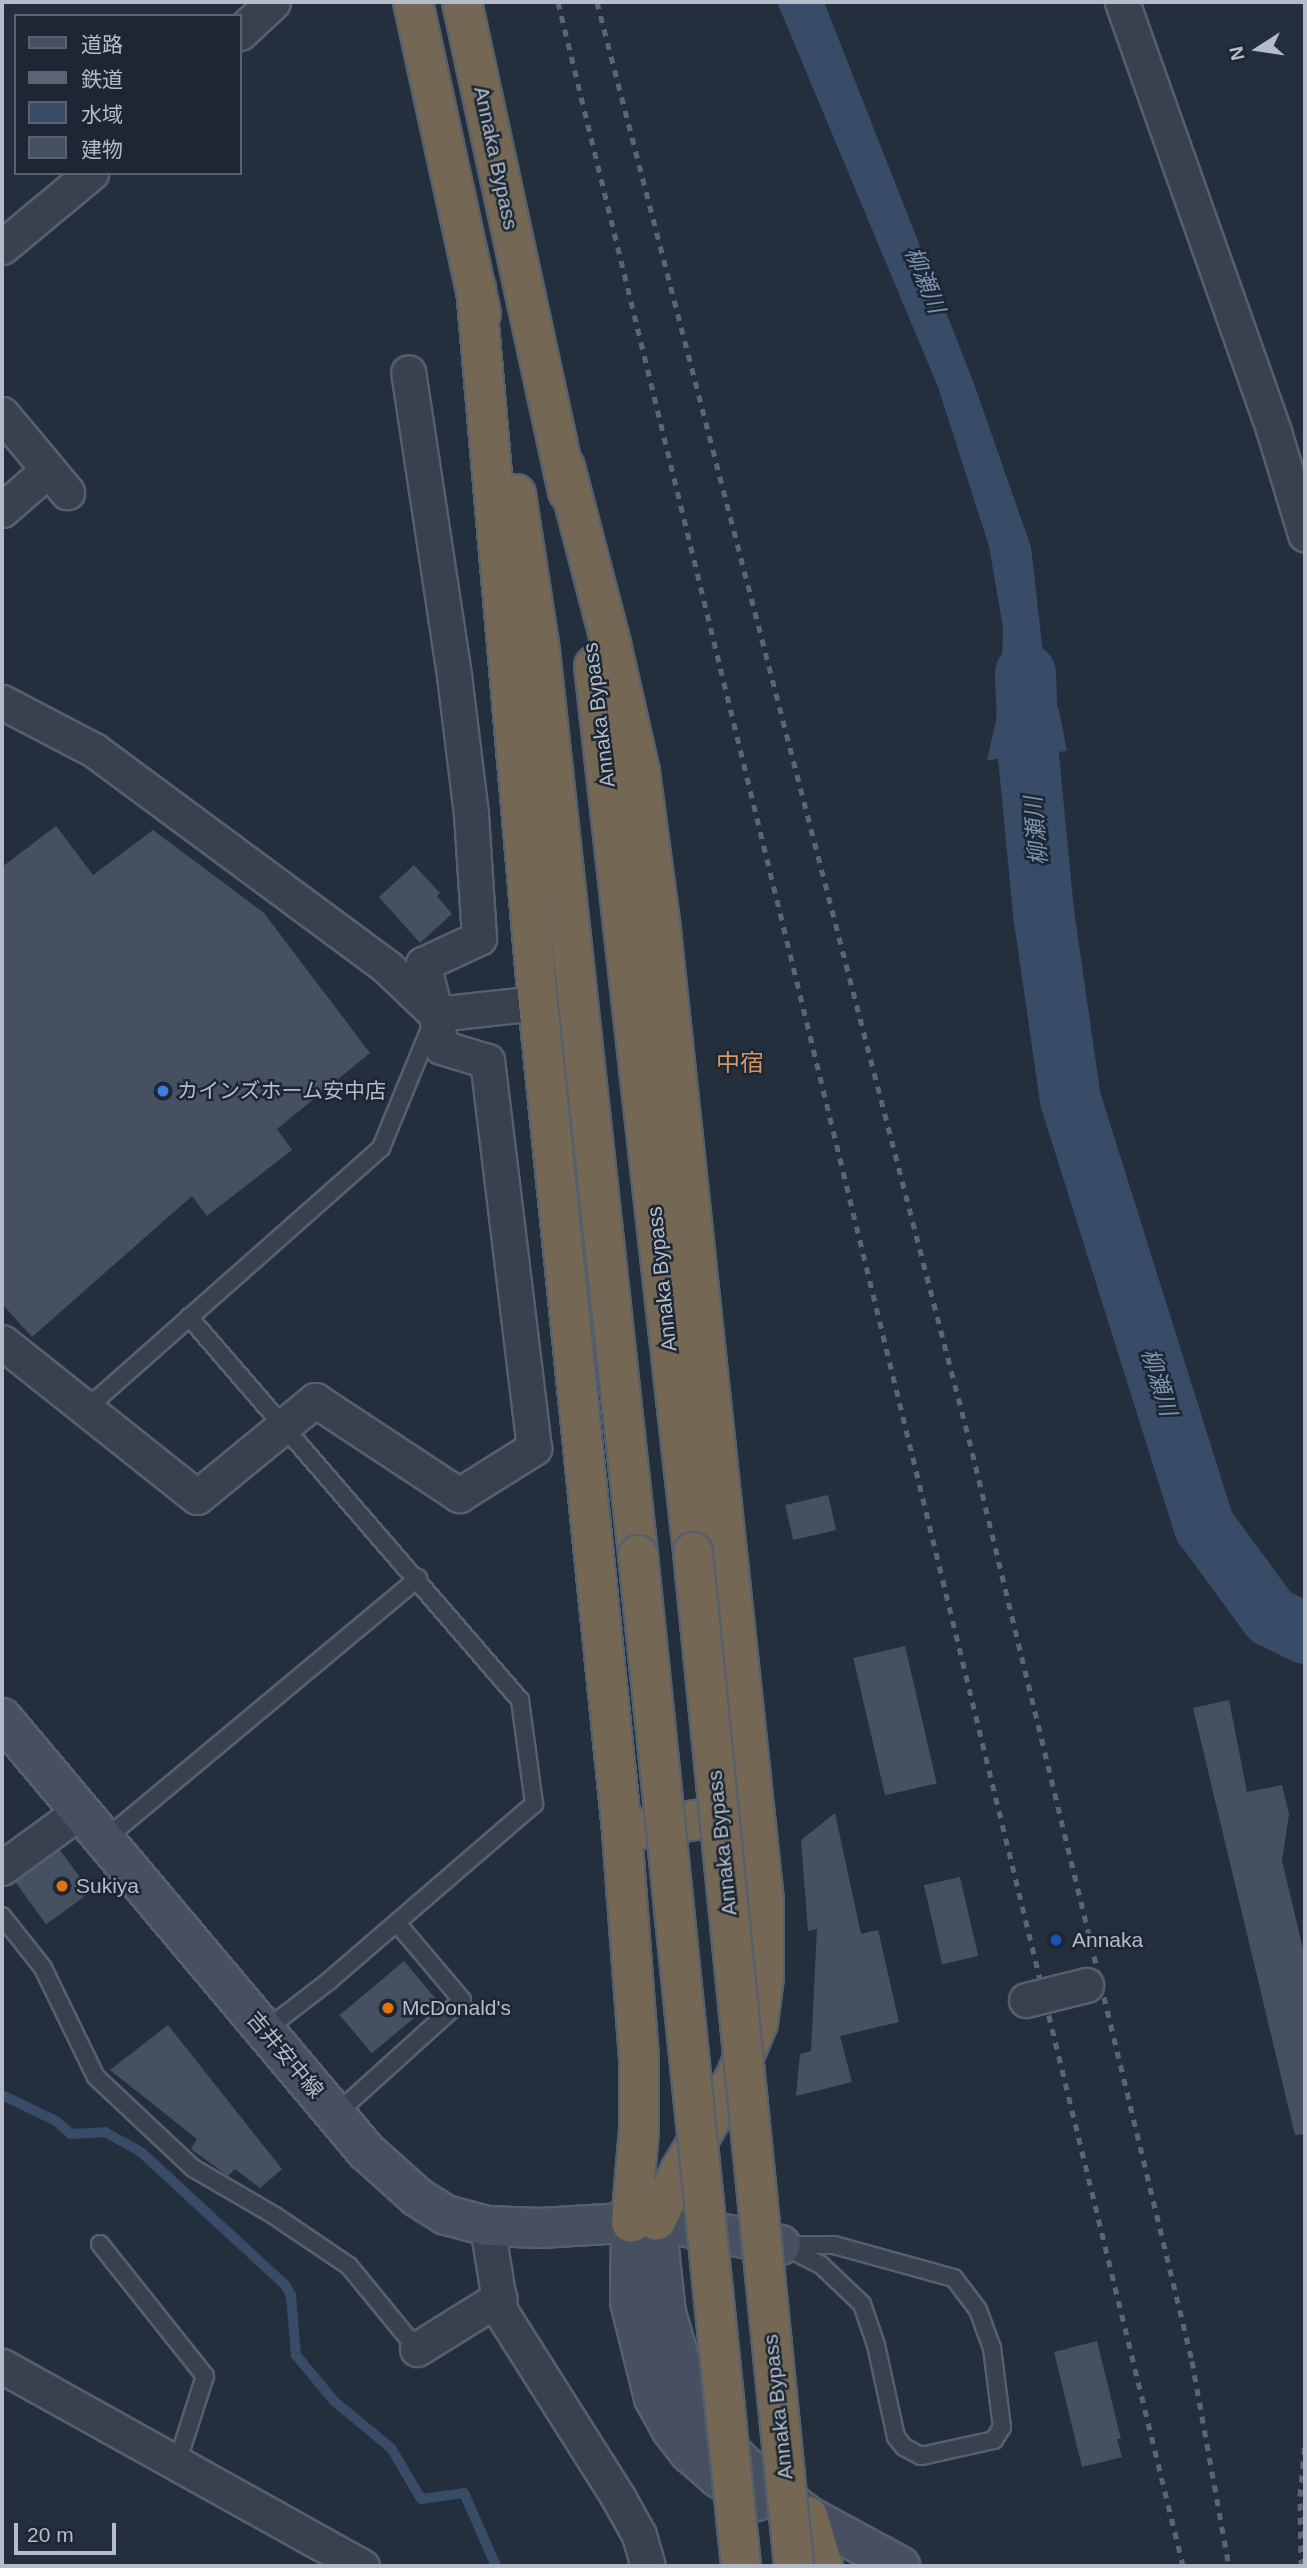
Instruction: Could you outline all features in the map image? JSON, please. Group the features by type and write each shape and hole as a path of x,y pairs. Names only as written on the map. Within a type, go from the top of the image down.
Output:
{"highway":[{"path":"413,2 514,477 540,650 638,1555 741,2566"},
{"name":"Annaka Bypass","path":"462,2 565,467 592,644 692,1552 794,2566"},
{"path":"476,289 538,1003 622,1832 639,2058 643,2222"},
{"path":"565,467 611,644 642,786 661,935 764,1901 764,1977 758,2023 736,2078 680,2171 643,2222"},
{"path":"622,1832 753,1811"},
{"path":"725,2566 747,2496"},
{"path":"808,2516 823,2566"}],"main road":[{"name":"吉井安中線","path":"2,1718 366,2151 417,2197 446,2215 487,2226 541,2228 643,2222 781,2245"},
{"path":"643,2222 630,2302 654,2398 671,2429 690,2453 719,2478 747,2496 761,2504 808,2516"},
{"path":"643,2222 666,2313 692,2395 728,2449 755,2476 808,2516 900,2566"}],"street":[{"path":"242,31 272,2"},
{"path":"1122,2 1274,432 1305,534"},
{"path":"2,247 89,175"},
{"path":"2,1342 197,1497 315,1400 459,1495 534,1448 487,1060 440,1047 436,1014 423,964 479,938 471,814 454,675 408,372"},
{"path":"2,414 57,481 2,510"},
{"path":"2,702 94,750 387,967 436,1014 538,1003"},
{"path":"2,1868 79,1812"},
{"path":"1026,2000 1086,1985"},
{"path":"487,2226 501,2312 619,2499 639,2535 648,2566"},
{"path":"417,2349 499,2298"},
{"path":"2,2366 362,2566"}],"lane":[{"path":"86,1409 381,1148 436,1014"},
{"path":"189,1317 285,1424 520,1700 534,1804 397,1923 264,2031"},
{"path":"103,1841 418,1578"},
{"path":"2,1916 43,1968 96,2077 193,2168 275,2216 349,2266 417,2349"},
{"path":"336,2115 462,2000 397,1923"},
{"path":"100,2244 205,2376 177,2463"},
{"path":"781,2245 834,2245 954,2278 978,2309 992,2348 1002,2427 994,2440 921,2456 904,2447 897,2437 876,2345 862,2304 821,2265 781,2245"}],"water":[{"path":"777,2 824,2 973,381 1031,547 1047,689 1059,710 1067,751 987,760 1001,699 1003,628 989,546 938,387"}],"building":[{"name":"カインズホーム安中店","path":"56,826 93,875 153,830 264,913 370,1053 277,1129 292,1150 207,1216 192,1196 32,1337 2,1304 2,867"},
{"path":"414,865 440,893 437,896 452,914 420,943 379,897"},
{"path":"828,1495 836,1530 793,1540 785,1505"},
{"path":"905,1646 937,1783 885,1795 853,1658"},
{"path":"1229,1700 1247,1792 1282,1785 1289,1814 1282,1861 1305,1957 1305,2134 1295,2135 1193,1708"},
{"path":"835,1813 861,1934 878,1930 899,2022 840,2036 852,2082 796,2096 800,2054 811,2051 817,1929 808,1931 801,1840"},
{"path":"60,1850 91,1892 46,1924 16,1882"},
{"path":"960,1877 978,1956 942,1964 924,1885"},
{"name":"McDonald's","path":"404,1961 436,1999 372,2053 340,2015"},
{"path":"168,2025 282,2169 260,2188 235,2169 228,2176 191,2149 197,2139 110,2070"},
{"path":"1097,2341 1121,2439 1117,2439 1122,2457 1082,2467 1054,2352"}],"waterway":[{"name":"柳瀬川","path":"1025,673 1028,756 1043,912 1070,1099 1204,1526 1270,1616 1305,1633"},
{"path":"2,2095 56,2121 71,2134 105,2132 141,2152 286,2286 291,2296 296,2355 334,2401 391,2448 421,2499 464,2493 496,2566"}],"railway":[{"path":"558,2 1183,2566"},
{"path":"597,2 969,1439 1192,2361 1229,2566"},
{"path":"1301,2566 1300,2496 1305,2442"}],"place":[{"name":"カインズホーム安中店","path":"163,1091"},
{"name":"Sukiya","path":"62,1886"},
{"name":"Annaka","path":"1056,1940"},
{"name":"McDonald's","path":"388,2008"}],"district":[{"name":"中宿","path":"740,1063"}]}
